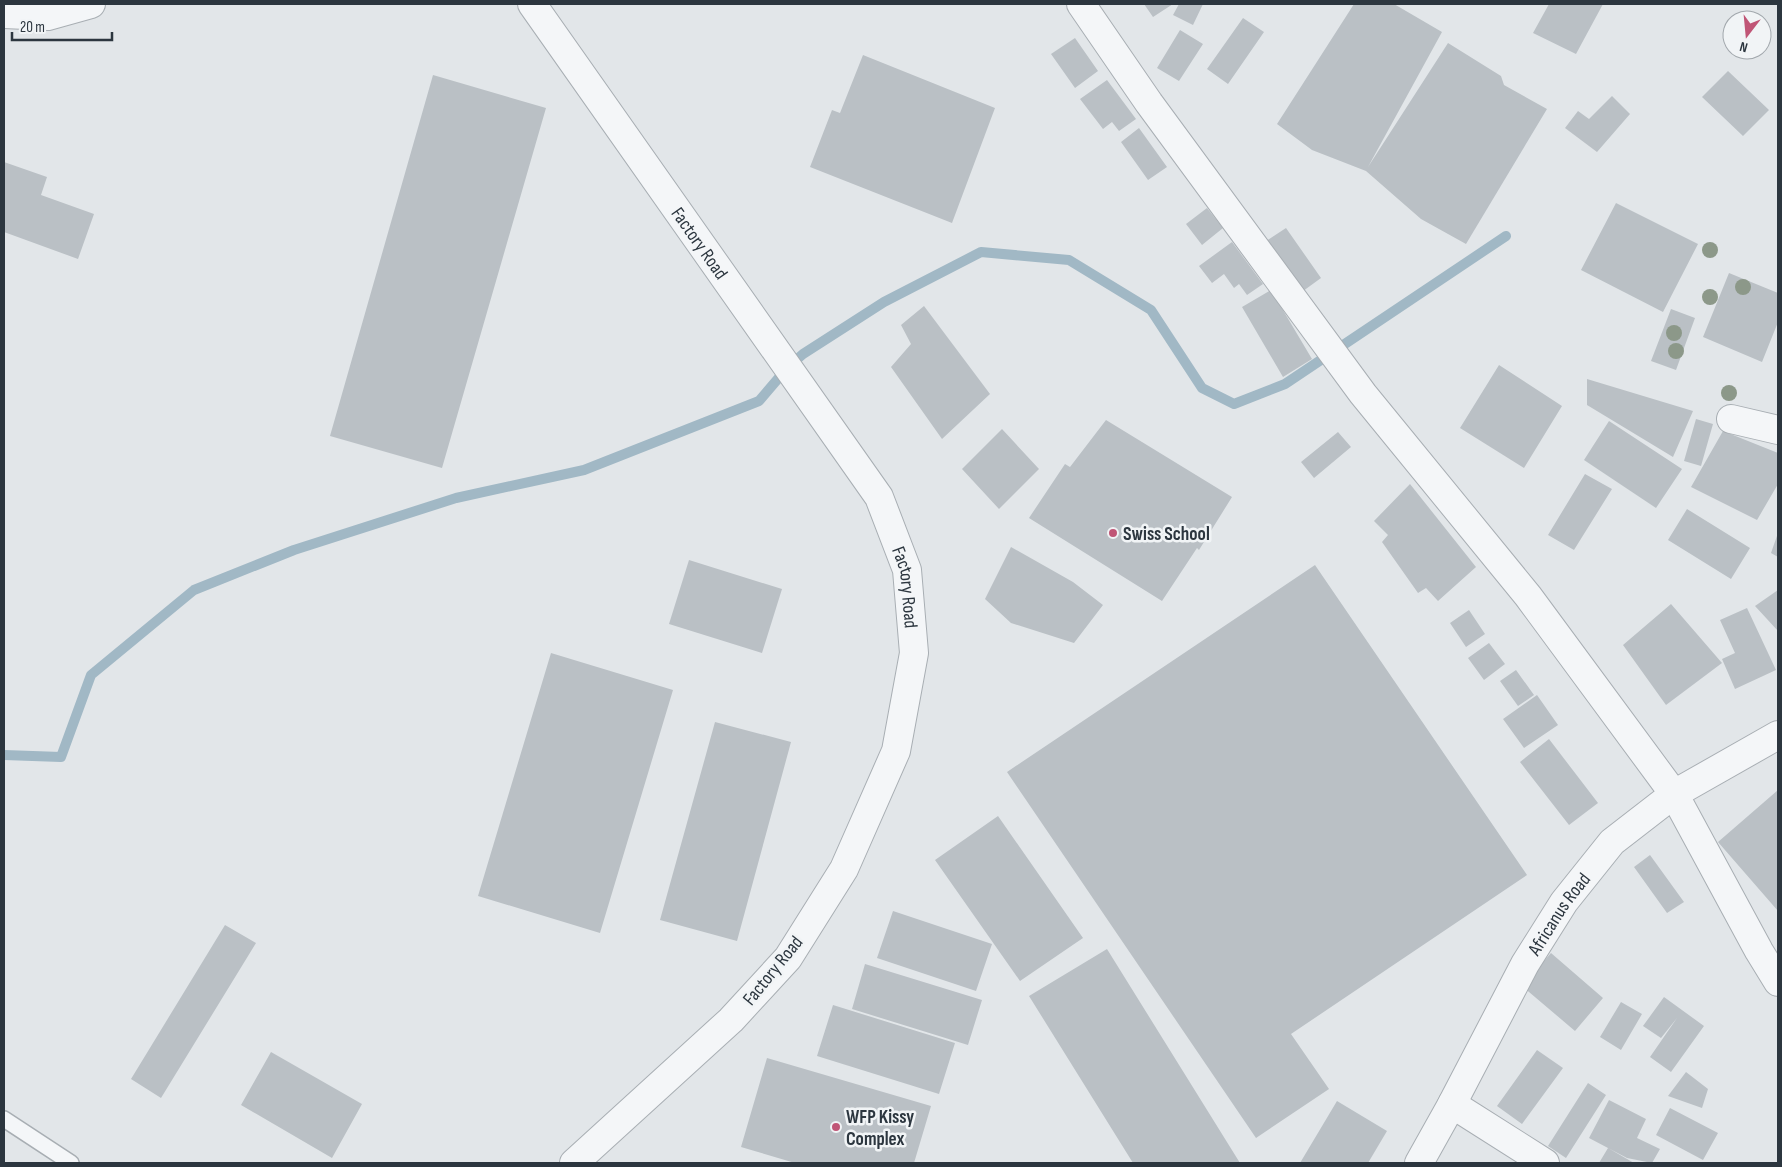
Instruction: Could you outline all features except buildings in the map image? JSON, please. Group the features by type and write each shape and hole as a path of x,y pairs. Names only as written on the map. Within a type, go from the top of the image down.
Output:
{"street":[{"path":"4,14 48,16 92,4"},
{"name":"Factory Road","path":"532,4 879,497 907,570 914,653 896,751 844,868 788,958 731,1020 574,1163"},
{"path":"1081,4 1149,103 1363,394 1528,596 1674,794 1759,951 1778,982"},
{"path":"1731,419 1778,430"},
{"name":"Africanus Road","path":"1419,1163 1525,964 1564,902 1612,842 1674,794 1778,735"},
{"path":"1452,1104 1545,1163"}],"lane":[{"path":"4,1119 71,1163"}],"waterway":[{"path":"4,755 61,757 91,675 194,590 294,550 456,498 584,470 759,401 788,367 803,354 884,302 981,252 1069,260 1151,310 1202,388 1234,404 1285,384 1506,236"}],"place":[{"name":"Swiss School","path":"1113,533"},
{"name":"WFP Kissy Complex","path":"836,1127"}]}
